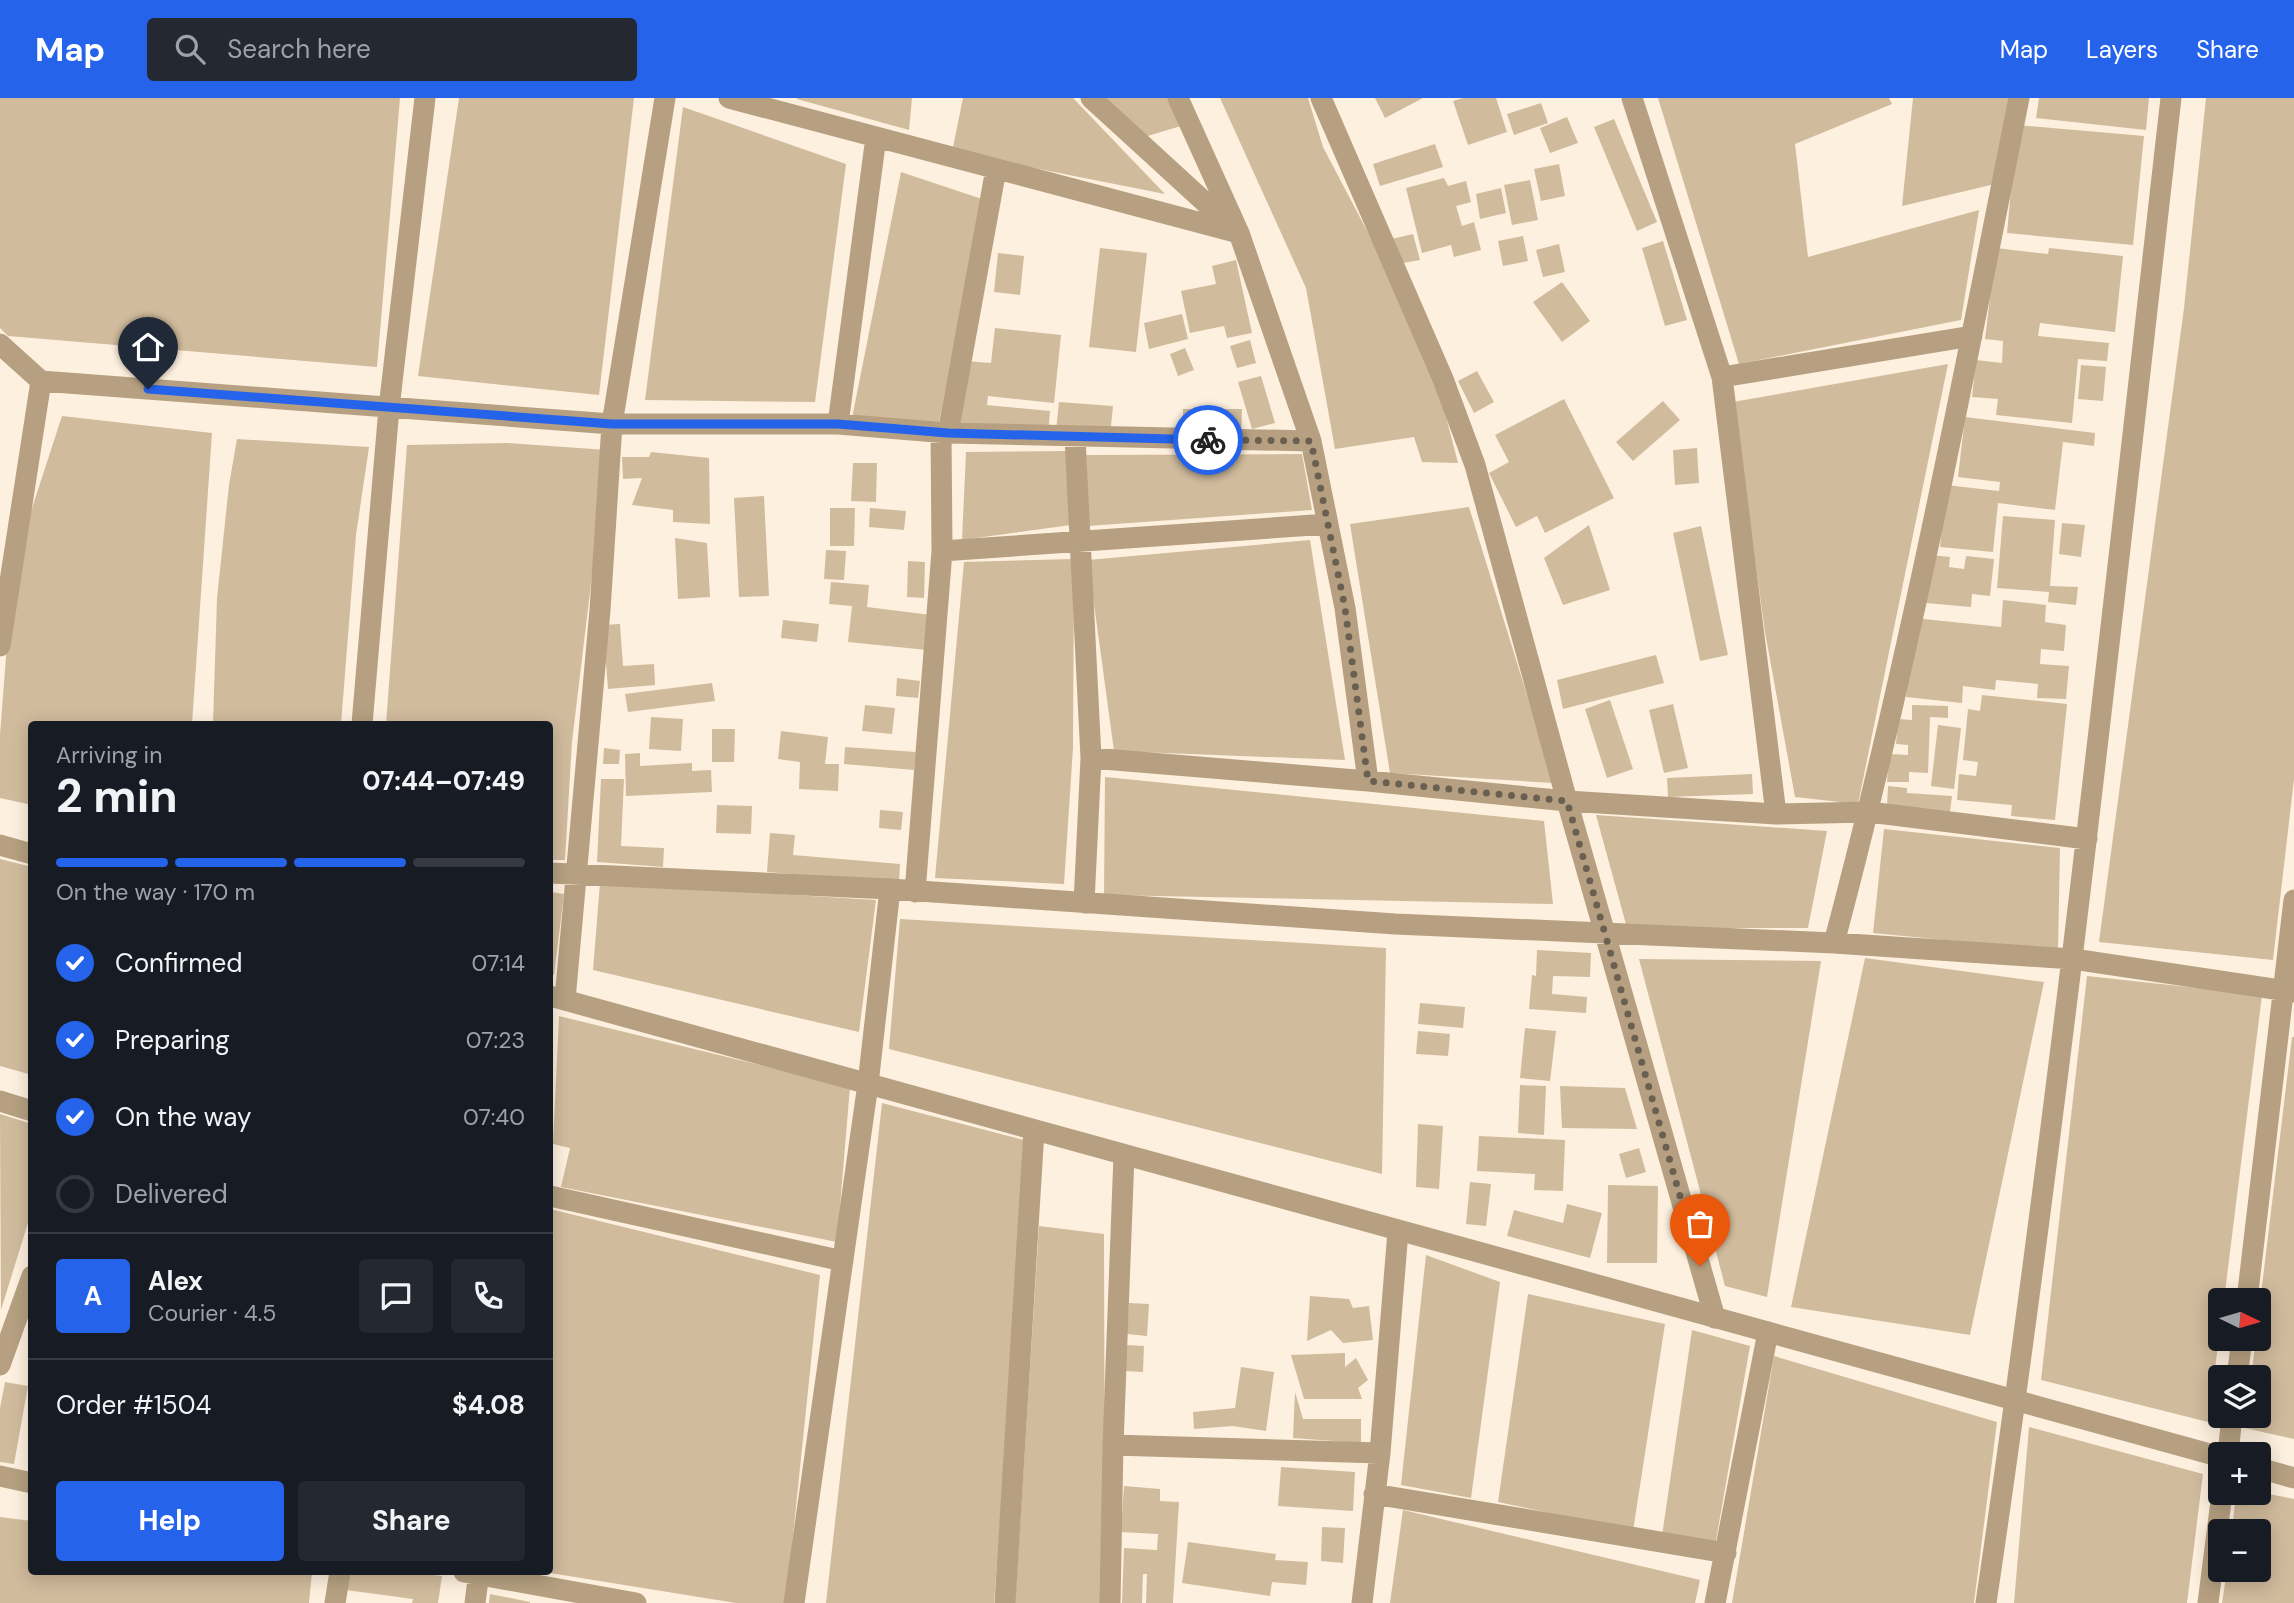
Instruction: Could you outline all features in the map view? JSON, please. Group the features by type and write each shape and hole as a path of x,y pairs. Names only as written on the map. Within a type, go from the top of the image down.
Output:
{"street":[{"path":"362,721 389,408 425,98"},
{"path":"665,98 612,424 600,610 577,875 553,998 2208,1453"},
{"path":"729,98 1239,233"},
{"path":"1091,98 1239,233"},
{"path":"1178,98 1239,233 1311,441 1345,608 1368,781"},
{"path":"1321,98 1443,379 1475,466 1567,801 1715,1318"},
{"path":"1632,98 1722,377 1776,814"},
{"path":"1834,943 1869,812 1972,336 2019,98"},
{"path":"1986,1603 2016,1401 2073,959 2171,98"},
{"path":"838,424 876,137"},
{"path":"915,892 942,551 945,433 996,169"},
{"path":"1722,377 1972,336"},
{"path":"0,344 41,381 389,408 612,424 838,424 945,433 1075,438 1311,441"},
{"path":"0,646 41,381"},
{"path":"1075,438 1091,758 1084,903"},
{"path":"942,551 1328,524"},
{"path":"1091,758 1567,801 1776,814 1869,812 2087,839"},
{"path":"0,845 28,852"},
{"path":"553,873 890,889 1395,924 1834,943 2073,959 2289,991"},
{"path":"794,1603 868,1084 890,889"},
{"path":"2248,1288 2289,991 2294,900"},
{"path":"0,1101 28,1110"},
{"path":"1005,1603 1034,1130"},
{"path":"1110,1603 1124,1155"},
{"path":"553,1197 843,1261"},
{"path":"1362,1603 1380,1453 1398,1231"},
{"path":"0,1365 28,1287"},
{"path":"1715,1603 1769,1332"},
{"path":"1113,1445 1380,1453"},
{"path":"2271,1471 2294,1478"},
{"path":"0,1476 28,1482"},
{"path":"1374,1494 1726,1553"},
{"path":"2208,1603 2220,1505"},
{"path":"335,1603 340,1575"},
{"path":"474,1575 475,1603"},
{"path":"485,1575 636,1603"}],"building":[{"path":"0,98 400,98 377,367 8,336 0,328"},
{"path":"459,98 634,98 599,395 418,376"},
{"path":"912,98 909,130 797,99"},
{"path":"963,98 1073,98 1165,194 952,152"},
{"path":"1105,98 1172,98 1181,126 1141,138"},
{"path":"1220,98 1308,98 1323,147 1428,347 1458,463 1422,462 1414,437 1335,449 1306,288"},
{"path":"1375,98 1423,98 1385,118"},
{"path":"1463,98 1496,98 1507,132 1468,145 1453,101"},
{"path":"1658,98 1889,98 1892,104 1795,144 1808,257 1979,210 1961,320 1739,364"},
{"path":"1913,98 2012,98 1995,184 1902,206"},
{"path":"2039,98 2149,98 2146,130 2036,118"},
{"path":"2206,98 2294,98 2294,779 2273,960 2099,942 2184,308"},
{"path":"1541,103 1548,123 1514,135 1507,114"},
{"path":"683,107 846,164 815,402 645,400"},
{"path":"1567,117 1578,143 1550,153 1540,128"},
{"path":"1614,119 1657,222 1637,231 1594,127"},
{"path":"2017,125 2144,136 2133,245 2007,233"},
{"path":"1435,144 1443,167 1380,186 1373,164"},
{"path":"1559,164 1565,196 1541,201 1534,169"},
{"path":"901,172 982,199 939,422 852,418"},
{"path":"1444,178 1448,186 1466,181 1471,202 1456,206 1462,226 1474,222 1481,250 1454,257 1451,245 1422,253 1406,188"},
{"path":"1530,180 1538,220 1512,225 1504,185"},
{"path":"1501,188 1506,213 1480,219 1476,194"},
{"path":"1413,234 1420,260 1397,264 1392,239"},
{"path":"1523,236 1528,261 1503,266 1498,241"},
{"path":"1663,241 1687,320 1665,326 1642,248"},
{"path":"1559,244 1565,272 1543,277 1536,250"},
{"path":"1100,248 1147,253 1136,352 1089,347"},
{"path":"1996,248 2048,254 2049,248 2123,256 2115,332 2040,323 2038,336 2109,343 2107,361 2078,359 2072,423 1996,415 1998,399 1972,397 1976,360 2002,363 2003,341 1985,339"},
{"path":"998,253 1024,256 1020,295 994,292"},
{"path":"1236,260 1252,333 1227,338 1224,326 1190,333 1181,291 1216,284 1212,266"},
{"path":"1562,282 1590,321 1562,342 1533,302"},
{"path":"1182,314 1188,339 1149,349 1144,323"},
{"path":"995,328 1061,335 1054,403 988,396 987,405 1050,411 1048,434 958,425 965,361 991,363"},
{"path":"1250,340 1256,363 1237,368 1230,346"},
{"path":"1185,348 1194,370 1178,376 1170,354"},
{"path":"1948,364 1858,804 1795,797 1765,632 1733,402"},
{"path":"2081,365 2106,367 2103,401 2078,399"},
{"path":"1477,371 1494,402 1474,413 1458,381"},
{"path":"1261,376 1275,423 1252,429 1238,382"},
{"path":"1564,399 1614,498 1545,533 1537,516 1516,527 1489,473 1509,462 1495,435"},
{"path":"1663,401 1680,420 1633,461 1616,442"},
{"path":"1059,402 1113,406 1110,436 1056,431"},
{"path":"1183,409 1242,409 1241,434 1183,433"},
{"path":"62,416 212,433 192,721 28,721 28,804 0,798 0,735 12,578"},
{"path":"1965,417 2095,433 2094,446 2063,442 2055,510 1998,503 1993,552 1940,547 1946,485 1999,491 2000,482 1958,477"},
{"path":"237,439 369,447 356,535 341,721 213,721 217,598 229,485"},
{"path":"507,443 607,450 572,742 565,860 553,860 553,721 386,721 407,445"},
{"path":"1697,448 1699,483 1675,485 1673,450"},
{"path":"1066,451 1071,525 962,540 966,452"},
{"path":"651,452 709,458 710,524 673,522 673,510 632,505 642,478 623,479 622,457 649,457"},
{"path":"1302,454 1312,510 1088,526 1086,455"},
{"path":"853,463 877,463 876,502 851,501"},
{"path":"764,496 769,596 739,597 734,498"},
{"path":"1469,507 1554,783 1390,773 1350,524"},
{"path":"830,508 855,508 854,546 830,546"},
{"path":"870,508 906,511 904,530 869,527"},
{"path":"2003,516 2055,520 2050,586 2078,587 2076,605 2048,602 2049,592 1997,588"},
{"path":"2062,523 2085,525 2081,557 2059,554"},
{"path":"1589,525 1610,590 1563,605 1544,558"},
{"path":"1701,526 1728,655 1700,661 1673,533"},
{"path":"675,538 707,543 710,597 678,599"},
{"path":"1310,540 1345,760 1114,751 1088,560"},
{"path":"826,550 846,551 844,580 824,579"},
{"path":"1931,555 1950,557 1949,567 1964,569 1966,556 1994,559 1990,596 1972,594 1971,607 1926,603"},
{"path":"1074,559 1073,748 1064,884 935,878 964,562"},
{"path":"908,561 925,562 924,598 907,597"},
{"path":"831,582 869,585 867,607 931,615 927,650 848,642 852,606 829,604"},
{"path":"2003,600 2046,605 2045,622 2066,625 2064,651 2041,649 2040,664 2069,666 2066,699 2037,698 2038,684 1996,680 1995,690 1963,686 1962,703 1906,697 1914,618 2001,627"},
{"path":"783,620 819,624 817,642 781,638"},
{"path":"620,624 623,666 654,664 655,685 608,689 603,625"},
{"path":"1656,655 1664,683 1563,709 1557,680"},
{"path":"897,678 920,681 918,698 896,696"},
{"path":"712,683 715,701 628,712 625,694"},
{"path":"1982,695 2067,704 2055,820 2011,816 2012,805 1957,800 1959,774 1976,776 1978,762 1963,760 1968,709 1980,711"},
{"path":"1610,700 1633,769 1607,778 1585,709"},
{"path":"1673,704 1688,768 1664,773 1649,710"},
{"path":"865,705 895,708 892,734 862,731"},
{"path":"1912,705 1948,706 1948,718 1930,717 1928,773 1909,772 1909,782 1887,782 1889,754 1908,755 1908,745 1896,744 1898,719 1912,720"},
{"path":"651,717 683,719 681,751 649,749"},
{"path":"1938,725 1961,728 1954,789 1931,786"},
{"path":"712,729 735,729 734,762 712,762"},
{"path":"781,731 828,737 825,764 839,764 838,791 799,789 800,762 778,759"},
{"path":"845,747 916,752 914,770 844,764"},
{"path":"604,748 620,750 619,764 603,764"},
{"path":"640,753 640,766 692,763 692,771 711,770 712,792 626,796 625,754"},
{"path":"1752,774 1753,794 1668,797 1667,778"},
{"path":"1105,777 1544,821 1553,904 1104,895"},
{"path":"601,779 624,779 621,846 664,848 663,867 597,862"},
{"path":"1888,786 1907,788 1907,793 1952,796 1950,812 1887,807"},
{"path":"717,805 752,806 751,834 716,833"},
{"path":"880,810 903,812 901,830 879,828"},
{"path":"1596,815 1827,831 1808,928 1627,928"},
{"path":"1884,829 2060,848 2058,951 1873,933"},
{"path":"770,833 795,835 793,855 900,864 899,883 767,872"},
{"path":"0,859 28,866 28,1074 0,1066"},
{"path":"600,883 876,900 859,1032 593,970"},
{"path":"553,892 564,894 553,974"},
{"path":"900,919 1386,948 1382,1174 889,1049"},
{"path":"1537,950 1591,953 1590,977 1553,976 1552,994 1587,997 1586,1013 1529,1009 1532,975 1536,976"},
{"path":"1865,958 2044,982 1970,1335 1791,1307"},
{"path":"1639,959 1821,961 1767,1297 1725,1286"},
{"path":"2087,976 2262,995 2225,1288 2208,1288 2208,1351 2217,1351 2215,1365 2208,1365 2208,1422 2041,1380"},
{"path":"1420,1003 1465,1007 1463,1028 1418,1024"},
{"path":"559,1016 850,1087 837,1242 561,1187 570,1148 553,1144"},
{"path":"1525,1028 1556,1031 1550,1081 1520,1078"},
{"path":"1418,1031 1450,1034 1448,1056 1416,1054"},
{"path":"2294,1037 2294,1439 2245,1428 2271,1428 2271,1365 2253,1365 2254,1351 2272,1351 2272,1288 2262,1288"},
{"path":"1520,1085 1546,1086 1544,1135 1518,1133"},
{"path":"1560,1086 1625,1088 1637,1129 1562,1128"},
{"path":"882,1103 1028,1141 994,1603 826,1603"},
{"path":"0,1114 28,1123 28,1223 1,1310"},
{"path":"1418,1124 1443,1126 1439,1189 1416,1187"},
{"path":"1479,1136 1565,1140 1563,1191 1534,1190 1535,1174 1477,1171"},
{"path":"1639,1148 1646,1172 1626,1178 1619,1154"},
{"path":"1470,1182 1491,1184 1486,1226 1466,1224"},
{"path":"1608,1185 1658,1186 1657,1263 1607,1263"},
{"path":"1567,1204 1602,1213 1590,1258 1507,1236 1514,1210 1563,1223"},
{"path":"553,1210 820,1275 786,1603 736,1603 553,1573"},
{"path":"1039,1226 1104,1234 1105,1603 1015,1603"},
{"path":"1426,1255 1500,1282 1471,1498 1401,1485"},
{"path":"1528,1294 1665,1324 1633,1531 1498,1502"},
{"path":"1310,1296 1349,1299 1353,1308 1369,1306 1373,1340 1343,1343 1331,1330 1307,1341"},
{"path":"1129,1303 1149,1304 1147,1336 1127,1334"},
{"path":"1692,1330 1750,1346 1715,1546 1662,1536"},
{"path":"1126,1345 1144,1346 1143,1372 1125,1371"},
{"path":"1345,1353 1345,1367 1356,1358 1368,1380 1358,1388 1362,1399 1304,1399 1291,1355"},
{"path":"1774,1356 1997,1422 1974,1603 1732,1603"},
{"path":"1241,1367 1274,1372 1266,1431 1233,1426 1194,1429 1193,1412 1235,1408"},
{"path":"5,1382 28,1386 14,1464 0,1462 0,1408"},
{"path":"1295,1392 1303,1419 1361,1419 1361,1443 1293,1438"},
{"path":"2029,1427 2203,1474 2187,1603 2014,1603"},
{"path":"1281,1467 1355,1472 1353,1511 1278,1506"},
{"path":"1124,1486 1160,1489 1160,1501 1179,1502 1173,1603 1146,1603 1147,1574 1143,1574 1142,1603 1122,1603 1124,1548 1157,1550 1158,1534 1121,1532"},
{"path":"2271,1494 2294,1499 2294,1603 2222,1603 2225,1582 2271,1582 2271,1519 2233,1519 2235,1505 2271,1505"},
{"path":"1403,1510 1700,1580 1695,1603 1390,1603"},
{"path":"0,1517 28,1520 28,1575 312,1575 309,1603 0,1603"},
{"path":"1322,1527 1345,1528 1343,1563 1321,1561"},
{"path":"1188,1542 1276,1554 1275,1560 1308,1562 1306,1585 1272,1582 1270,1596 1182,1583"},
{"path":"348,1575 442,1576 438,1603 412,1603 413,1599 346,1590"},
{"path":"490,1594 530,1602 530,1603 489,1603"}],"way so far":[{"path":"1208,440 1311,441 1345,608 1368,781 1567,801 1700,1266"}],"route":[{"path":"148,389 612,424 838,424 948,433 1208,440"}]}
